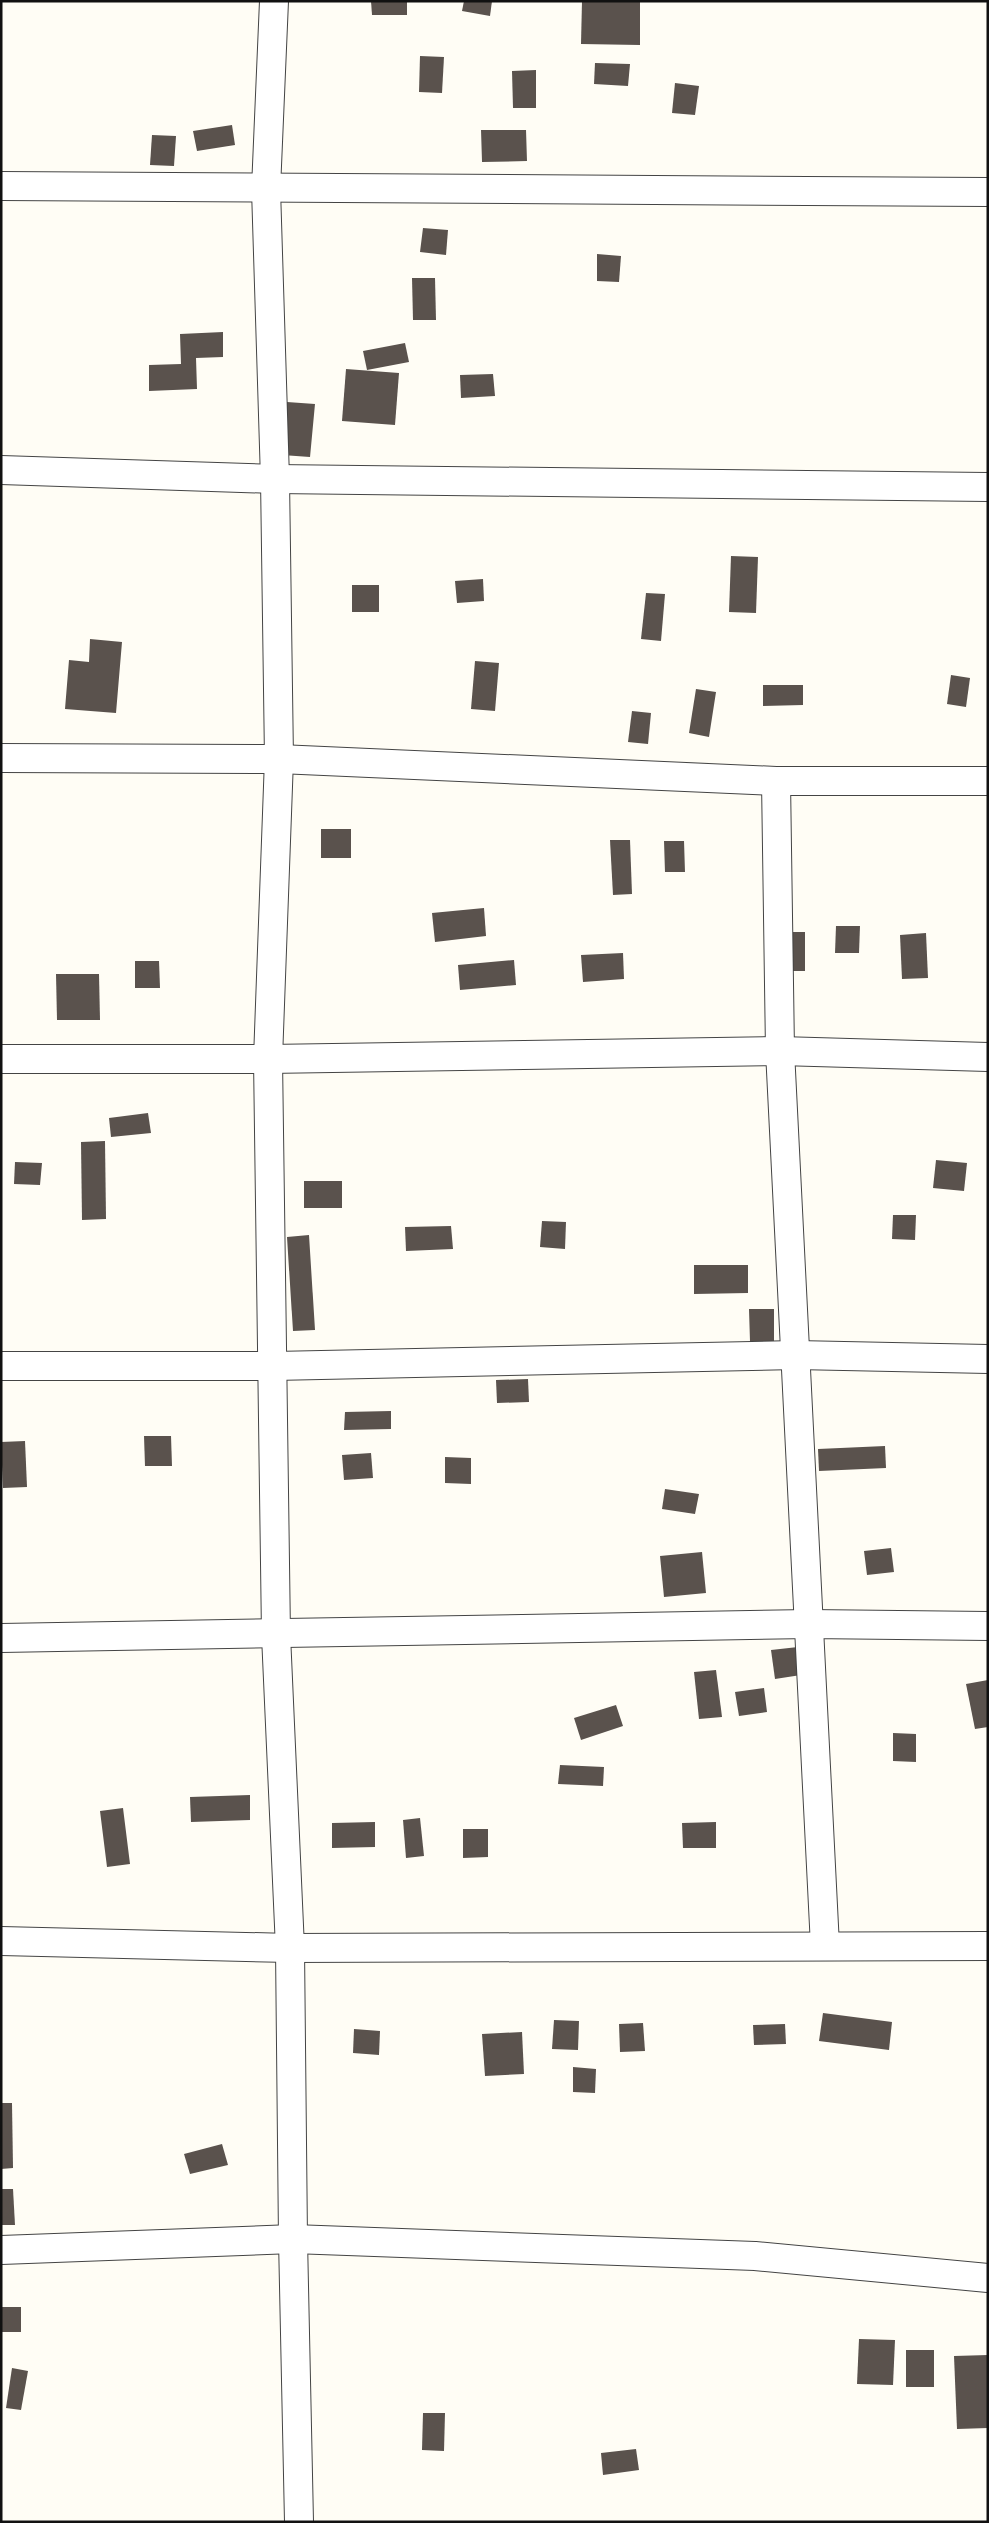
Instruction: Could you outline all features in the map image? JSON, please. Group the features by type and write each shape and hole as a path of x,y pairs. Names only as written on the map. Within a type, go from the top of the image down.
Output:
{"street":[{"path":"274,1 266,189 275,479 279,758 268,1059 274,1366 276,1635 290,1948 293,2239 299,2522"},
{"path":"1,186 988,192"},
{"path":"1,470 275,479 988,487"},
{"path":"1,758 279,758 776,781 988,782"},
{"path":"776,781 780,1051 825,1946"},
{"path":"1,1059 268,1059 780,1051 988,1057"},
{"path":"1,1366 274,1366 796,1355 988,1359"},
{"path":"1,1638 276,1635 810,1624 988,1626"},
{"path":"1,1941 290,1948 988,1946"},
{"path":"1,2250 293,2239 755,2256 988,2278"}],"building":[{"path":"371,1 407,1 407,15 372,15"},
{"path":"464,1 492,1 490,16 462,11"},
{"path":"582,1 640,1 640,45 581,44"},
{"path":"420,56 444,57 442,93 419,92"},
{"path":"595,63 630,64 628,86 594,84"},
{"path":"536,70 536,108 513,108 512,71"},
{"path":"675,83 699,86 695,115 672,113"},
{"path":"232,125 235,145 197,151 193,131"},
{"path":"481,130 526,130 527,161 482,162"},
{"path":"152,135 176,136 174,166 150,165"},
{"path":"423,228 448,230 446,255 420,252"},
{"path":"597,254 621,256 619,282 597,281"},
{"path":"412,278 435,278 436,320 413,320"},
{"path":"223,332 223,357 196,358 197,389 149,391 149,365 181,364 180,334"},
{"path":"405,343 409,362 367,370 363,351"},
{"path":"346,369 399,373 395,425 342,421"},
{"path":"493,374 495,396 461,398 460,375"},
{"path":"287,402 315,404 310,457 282,455"},
{"path":"731,556 758,557 756,613 729,612"},
{"path":"483,579 484,601 457,603 455,581"},
{"path":"352,585 379,585 379,612 352,612"},
{"path":"646,593 665,594 661,641 641,639"},
{"path":"90,639 122,642 116,713 65,709 69,660 89,662"},
{"path":"475,661 499,663 495,711 471,709"},
{"path":"951,675 970,678 966,707 947,704"},
{"path":"763,685 803,685 803,705 763,706"},
{"path":"696,689 716,692 709,737 689,733"},
{"path":"632,711 651,713 648,744 628,742"},
{"path":"321,829 351,829 351,858 321,858"},
{"path":"610,840 630,840 632,894 613,895"},
{"path":"664,841 684,841 685,872 665,872"},
{"path":"484,908 486,936 435,942 432,913"},
{"path":"836,926 860,926 859,953 835,953"},
{"path":"785,932 805,932 805,971 786,971"},
{"path":"926,933 928,978 902,979 900,935"},
{"path":"623,953 624,979 583,982 581,955"},
{"path":"514,960 516,985 460,990 458,965"},
{"path":"135,961 159,961 160,988 135,988"},
{"path":"56,974 99,974 100,1020 57,1020"},
{"path":"148,1113 151,1133 111,1137 109,1118"},
{"path":"105,1141 106,1219 82,1220 81,1142"},
{"path":"936,1160 967,1163 964,1191 933,1188"},
{"path":"15,1162 42,1163 40,1185 14,1184"},
{"path":"304,1181 342,1181 342,1208 304,1208"},
{"path":"893,1215 916,1215 915,1240 892,1239"},
{"path":"542,1221 566,1222 565,1249 540,1247"},
{"path":"451,1226 453,1249 406,1251 405,1227"},
{"path":"309,1235 315,1330 293,1331 287,1237"},
{"path":"694,1265 748,1265 748,1293 694,1294"},
{"path":"749,1309 774,1309 774,1341 750,1342"},
{"path":"528,1379 529,1402 497,1403 496,1380"},
{"path":"391,1411 391,1429 344,1430 345,1412"},
{"path":"144,1436 171,1436 172,1466 145,1466"},
{"path":"25,1441 27,1487 3,1488 1,1442"},
{"path":"885,1446 886,1468 819,1471 818,1449"},
{"path":"371,1453 373,1478 344,1480 342,1455"},
{"path":"445,1457 471,1458 471,1484 445,1483"},
{"path":"665,1489 699,1494 695,1514 662,1509"},
{"path":"891,1548 894,1572 867,1575 864,1551"},
{"path":"702,1552 706,1593 664,1597 660,1556"},
{"path":"798,1647 801,1675 775,1679 771,1650"},
{"path":"716,1670 722,1717 699,1719 694,1672"},
{"path":"988,1680 988,1727 975,1729 966,1684"},
{"path":"764,1688 767,1712 739,1716 735,1692"},
{"path":"616,1705 623,1726 581,1740 574,1718"},
{"path":"893,1733 916,1734 916,1762 893,1761"},
{"path":"560,1765 604,1767 603,1786 558,1784"},
{"path":"250,1795 250,1820 191,1822 190,1797"},
{"path":"123,1808 130,1864 107,1867 100,1811"},
{"path":"420,1818 424,1856 406,1858 403,1820"},
{"path":"375,1822 375,1847 332,1848 332,1823"},
{"path":"716,1822 716,1848 683,1848 682,1823"},
{"path":"463,1829 488,1829 488,1857 463,1858"},
{"path":"823,2013 892,2022 889,2050 819,2041"},
{"path":"554,2020 579,2021 578,2050 552,2049"},
{"path":"643,2023 645,2051 620,2052 619,2024"},
{"path":"785,2024 786,2044 754,2045 753,2025"},
{"path":"354,2029 380,2031 379,2055 353,2053"},
{"path":"522,2032 524,2074 485,2076 482,2034"},
{"path":"573,2067 596,2069 595,2093 573,2092"},
{"path":"1,2103 12,2103 13,2168 1,2169"},
{"path":"222,2144 228,2165 190,2174 184,2154"},
{"path":"1,2189 13,2189 15,2225 1,2225"},
{"path":"1,2307 21,2307 21,2332 1,2332"},
{"path":"859,2339 895,2340 893,2385 857,2384"},
{"path":"906,2350 934,2350 934,2387 906,2387"},
{"path":"988,2355 988,2428 957,2429 954,2356"},
{"path":"12,2368 28,2371 21,2410 6,2408"},
{"path":"423,2413 445,2413 444,2451 422,2450"},
{"path":"636,2449 639,2470 603,2475 601,2453"}]}
